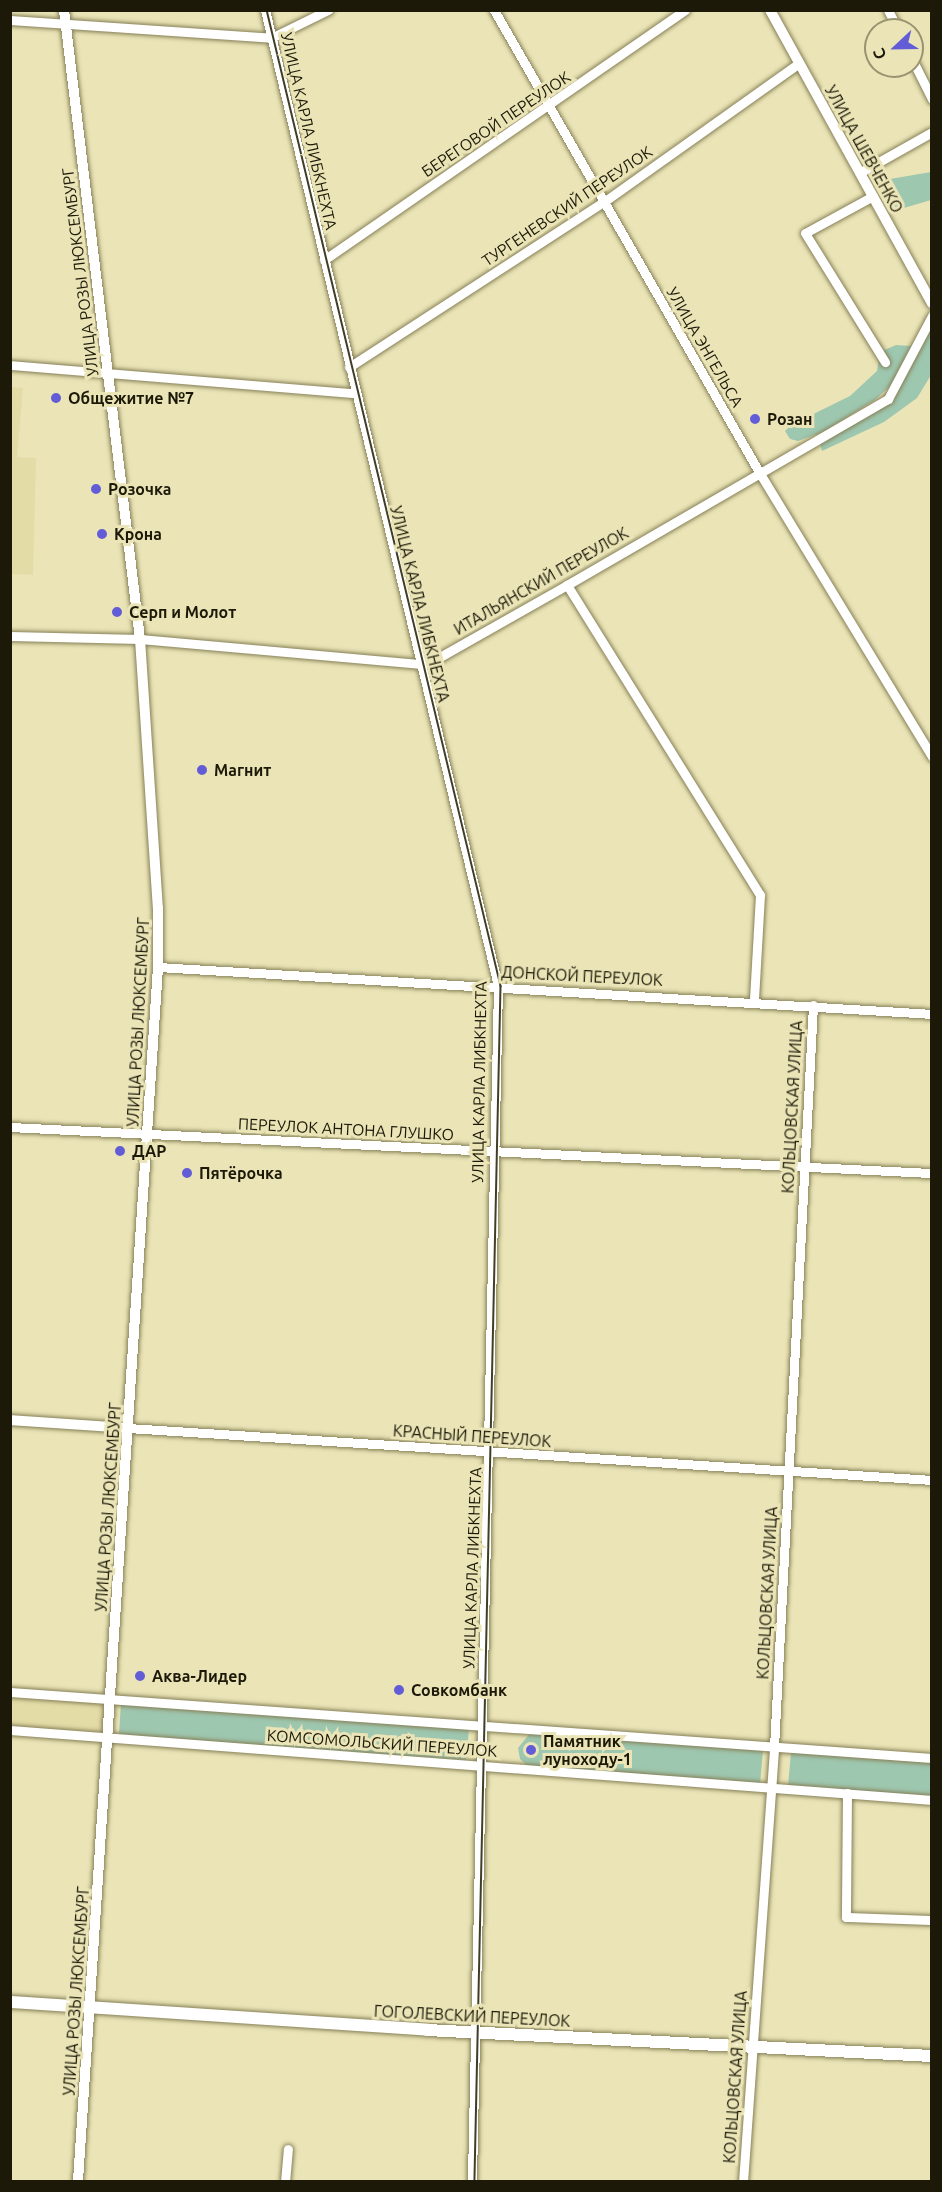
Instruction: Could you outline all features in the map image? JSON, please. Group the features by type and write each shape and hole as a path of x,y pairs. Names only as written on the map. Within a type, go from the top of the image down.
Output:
{"main road":[{"name":"ГОГОЛЕВСКИЙ ПЕРЕУЛОК","path":"10,2002 476,2032 932,2056"}],"street":[{"name":"УЛИЦА РОЗЫ ЛЮКСЕМБУРГ","path":"64,10 140,639 158,908 158,967 78,2181"},
{"name":"УЛИЦА КАРЛА ЛИБКНЕХТА","path":"265,10 354,393 498,986 493,1152 490,1452 472,2181"},
{"path":"10,20 66,22 271,38 328,10"},
{"name":"УЛИЦА ЭНГЕЛЬСА","path":"494,10 759,472 932,757"},
{"name":"БЕРЕГОВОЙ ПЕРЕУЛОК","path":"324,260 550,106 685,10"},
{"name":"УЛИЦА ШЕВЧЕНКО","path":"771,10 932,303"},
{"name":"ТУРГЕНЕВСКИЙ ПЕРЕУЛОК","path":"349,367 604,201 799,63"},
{"path":"922,78 932,99"},
{"path":"861,172 932,132"},
{"path":"873,196 805,233 885,363"},
{"name":"ИТАЛЬЯНСКИЙ ПЕРЕУЛОК","path":"10,636 140,639 419,664 438,658 888,399 932,316"},
{"path":"10,365 106,371 354,393"},
{"path":"567,585 760,895 754,1000"},
{"name":"ДОНСКОЙ ПЕРЕУЛОК","path":"158,967 754,1000 932,1014"},
{"name":"КОЛЬЦОВСКАЯ УЛИЦА","path":"743,2181 774,1747 813,1005"},
{"name":"ПЕРЕУЛОК АНТОНА ГЛУШКО","path":"10,1127 932,1173"},
{"name":"КРАСНЫЙ ПЕРЕУЛОК","path":"10,1420 932,1480"},
{"name":"КОМСОМОЛЬСКИЙ ПЕРЕУЛОК","path":"10,1692 932,1758"},
{"name":"КОМСОМОЛЬСКИЙ ПЕРЕУЛОК","path":"10,1730 932,1800"},
{"path":"847,1793 846,1917 932,1920"},
{"path":"285,2181 288,2149"}],"shaded area":[{"path":"11,387 23,388 17,457 36,458 33,575 11,574"},
{"path":"10,1692 111,1699 109,1737 11,1730"}],"green space":[{"path":"931,172 931,200 897,210 883,185 890,179"},
{"path":"931,331 931,375 917,398 884,422 822,451 820,443 882,400 890,386 875,400 823,432 798,441 790,439 785,431 791,425 850,396 877,371 880,352 896,345 911,346 916,338"},
{"path":"121,1703 469,1729 466,1760 119,1735"},
{"path":"531,1732 763,1750 760,1784 529,1767 520,1759 518,1748"},
{"path":"791,1752 931,1763 931,1797 788,1786"}],"tram line":[{"path":"267,10 501,986 475,2182"}],"place":[{"name":"Общежитие №7","path":"56,398"},
{"name":"Розан","path":"755,419"},
{"name":"Розочка","path":"96,489"},
{"name":"Крона","path":"102,534"},
{"name":"Серп и Молот","path":"117,612"},
{"name":"Магнит","path":"202,770"},
{"name":"ДАР","path":"120,1151"},
{"name":"Пятёрочка","path":"187,1173"},
{"name":"Аква-Лидер","path":"140,1676"},
{"name":"Совкомбанк","path":"399,1690"},
{"name":"Памятник луноходу-1","path":"531,1750"}]}
